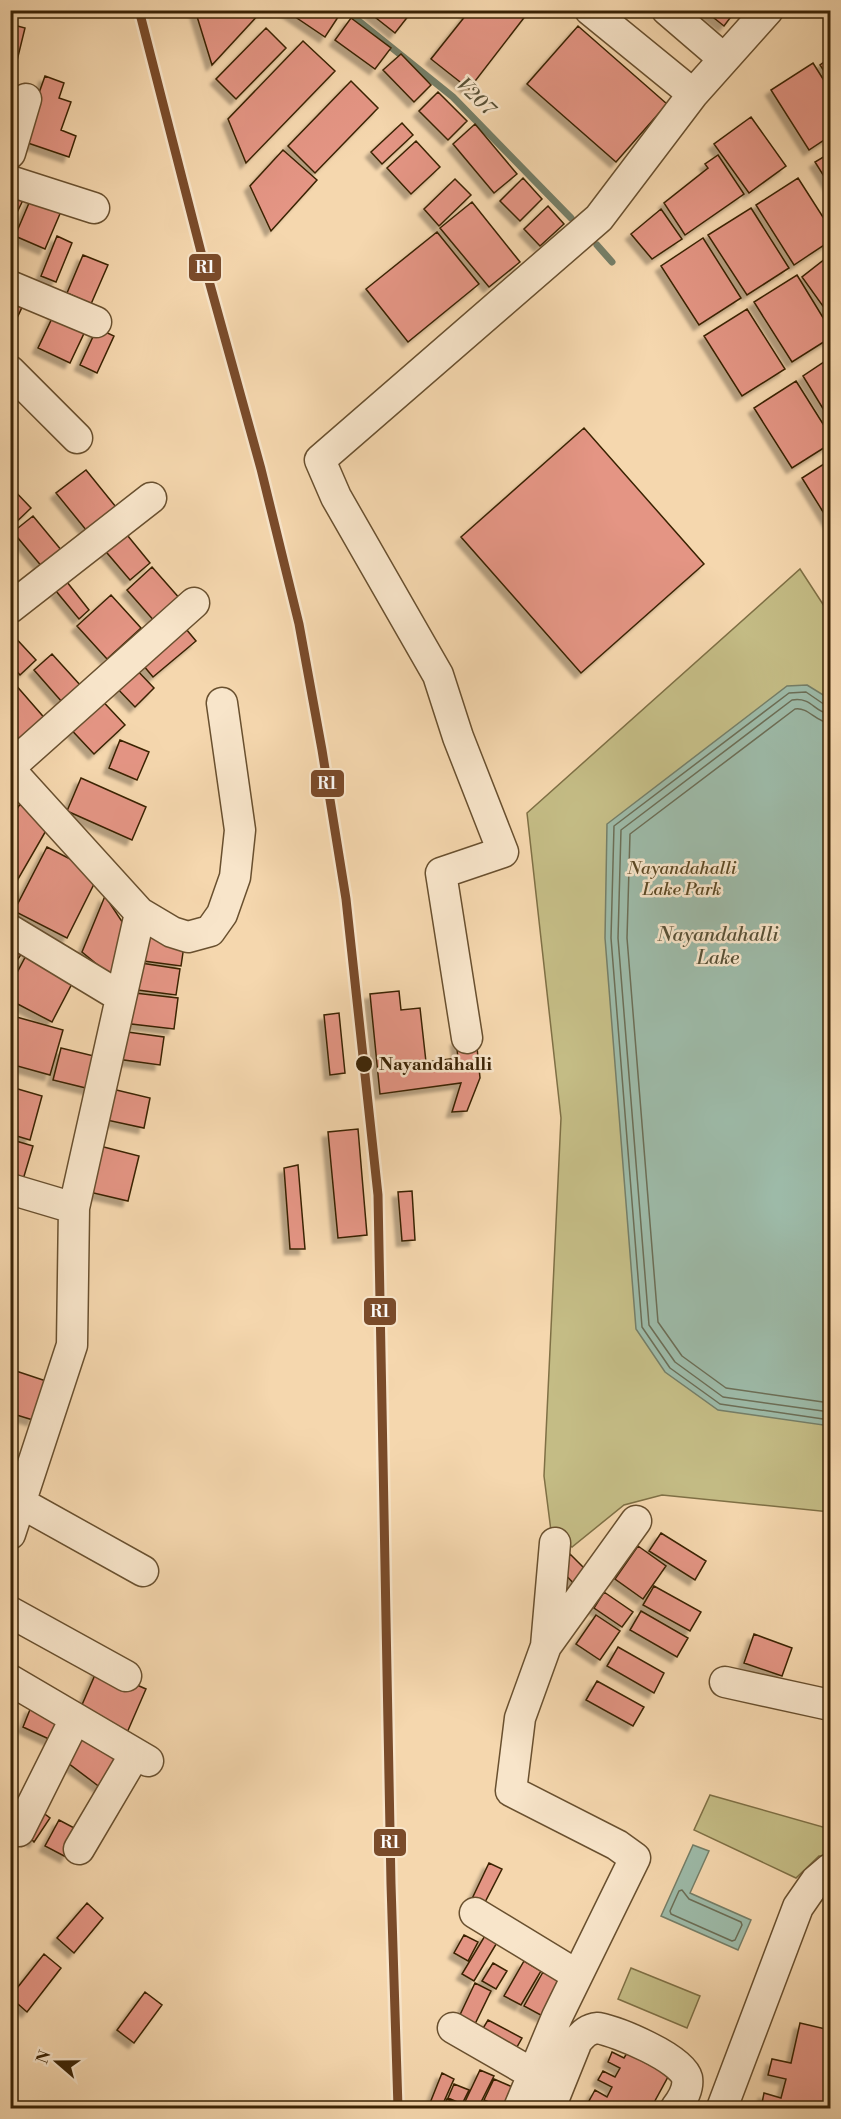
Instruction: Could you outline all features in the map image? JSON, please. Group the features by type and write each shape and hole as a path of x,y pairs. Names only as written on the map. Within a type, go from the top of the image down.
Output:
{"street":[{"path":"590,10 693,94"},
{"path":"667,10 724,59"},
{"path":"467,1038 441,873 503,852 458,737 438,675 336,497 320,460 599,218 693,94 768,10"},
{"path":"10,153 26,99"},
{"path":"10,182 94,208"},
{"path":"10,286 96,322"},
{"path":"10,371 77,438"},
{"path":"10,608 151,498"},
{"path":"194,603 10,768 140,913 172,932 188,938 210,931 222,914 236,877 240,830 222,703"},
{"path":"10,1534 72,1345 74,1208 140,913"},
{"path":"10,930 122,997"},
{"path":"10,1189 74,1208"},
{"path":"21,1503 143,1571"},
{"path":"546,1646 636,1521"},
{"path":"519,2109 556,2018 635,1858 617,1845 511,1791 520,1718 546,1646 555,1543"},
{"path":"10,1612 126,1676"},
{"path":"11,1681 141,1758 79,1848"},
{"path":"725,1682 831,1705"},
{"path":"20,1832 75,1719"},
{"path":"722,2109 798,1907 816,1881 831,1869"},
{"path":"475,1913 577,1975"},
{"path":"453,2028 533,2074"},
{"path":"550,2109 578,2041 584,2033 598,2028 665,2055 683,2069 687,2078 687,2088 676,2109"}],"green space":[{"name":"Nayandahalli Lake Park","path":"800,569 830,615 830,1512 662,1495 624,1505 572,1547 551,1531 544,1476 561,1118 527,813"},
{"path":"710,1795 830,1829 830,1856 819,1856 796,1878 694,1830"},
{"path":"631,1968 700,1996 687,2028 618,1999"}],"water":[{"name":"Nayandahalli Lake","path":"807,685 825,696 830,703 830,1426 718,1410 665,1372 636,1329 605,938 607,824 787,686"},
{"path":"693,1845 709,1851 690,1893 751,1920 738,1950 661,1916"}],"building":[{"path":"195,10 259,10 261,12 212,65"},
{"path":"285,10 342,10 342,11 325,37"},
{"path":"366,10 413,10 395,33"},
{"path":"470,10 530,10 469,89 431,59"},
{"path":"704,10 736,10 724,26"},
{"path":"351,18 391,48 375,69 335,40"},
{"path":"10,24 25,28 12,81 10,80"},
{"path":"578,26 667,104 616,162 527,84"},
{"path":"266,28 286,48 236,99 216,79"},
{"path":"303,41 335,71 246,163 228,119"},
{"path":"401,54 431,85 414,102 383,70"},
{"path":"830,58 830,80 820,65"},
{"path":"813,63 830,90 830,136 809,150 771,90"},
{"path":"45,76 64,83 59,98 71,102 61,130 76,136 69,157 22,141"},
{"path":"351,81 378,108 315,173 288,146"},
{"path":"438,92 467,121 448,140 419,111"},
{"path":"751,117 786,166 749,193 714,144"},
{"path":"402,123 413,135 382,164 371,152"},
{"path":"475,124 517,174 494,193 453,144"},
{"path":"416,141 440,167 411,194 387,168"},
{"path":"283,150 317,180 271,231 250,186"},
{"path":"830,153 830,186 815,162"},
{"path":"718,155 744,194 685,235 664,203 708,168 705,164"},
{"path":"523,178 542,199 520,221 500,201"},
{"path":"798,178 830,228 830,241 794,265 756,205"},
{"path":"455,179 471,195 439,226 424,209"},
{"path":"10,190 25,196 10,227"},
{"path":"32,196 62,209 45,249 15,236"},
{"path":"472,202 520,262 489,287 440,228"},
{"path":"548,206 564,224 540,246 524,229"},
{"path":"751,208 789,268 747,295 708,235"},
{"path":"661,209 682,239 652,259 631,234"},
{"path":"437,232 479,284 408,342 366,289"},
{"path":"57,236 72,243 56,282 41,276"},
{"path":"703,238 741,298 699,325 661,266"},
{"path":"83,255 108,265 91,304 67,293"},
{"path":"830,255 830,316 802,277"},
{"path":"797,275 830,329 830,338 792,362 754,302"},
{"path":"10,296 24,303 10,333"},
{"path":"747,309 785,369 742,396 704,336"},
{"path":"55,312 87,327 70,363 38,348"},
{"path":"97,328 114,336 97,373 80,365"},
{"path":"830,358 830,420 803,376"},
{"path":"796,381 830,435 830,444 792,468 754,408"},
{"path":"584,428 704,564 581,673 461,537"},
{"path":"830,460 830,523 802,478"},
{"path":"86,470 120,512 91,536 56,493"},
{"path":"10,486 31,508 11,527 10,526"},
{"path":"33,516 67,557 48,574 13,532"},
{"path":"123,530 150,563 130,580 102,547"},
{"path":"152,567 181,600 156,623 127,590"},
{"path":"67,582 89,610 79,619 56,591"},
{"path":"111,595 141,628 107,659 77,626"},
{"path":"181,623 196,641 153,677 138,659"},
{"path":"10,632 36,660 20,675 10,664"},
{"path":"52,654 81,686 62,702 34,670"},
{"path":"132,665 154,688 135,707 113,684"},
{"path":"14,683 48,722 15,751 10,746 10,686"},
{"path":"95,693 125,725 94,754 64,722"},
{"path":"120,740 149,752 137,780 109,768"},
{"path":"81,778 146,807 132,840 67,811"},
{"path":"20,804 51,822 10,893 10,820"},
{"path":"47,847 99,874 67,938 14,911"},
{"path":"105,896 129,932 110,975 82,952"},
{"path":"140,932 185,939 181,966 136,960"},
{"path":"10,946 22,953 10,971"},
{"path":"29,950 76,976 52,1022 10,1000 10,986"},
{"path":"134,962 180,969 176,995 130,989"},
{"path":"399,991 401,1010 420,1008 426,1062 458,1058 456,1040 476,1037 480,1078 467,1111 452,1112 461,1083 380,1094 370,994"},
{"path":"126,992 178,998 174,1029 123,1023"},
{"path":"339,1013 345,1073 330,1075 324,1015"},
{"path":"13,1016 63,1030 50,1075 10,1064 10,1025"},
{"path":"120,1031 164,1037 160,1065 117,1059"},
{"path":"61,1048 98,1057 90,1089 53,1080"},
{"path":"11,1087 42,1096 30,1140 10,1134"},
{"path":"108,1088 150,1098 144,1128 102,1119"},
{"path":"358,1129 367,1235 338,1238 328,1132"},
{"path":"16,1141 33,1146 22,1183 10,1179 10,1161"},
{"path":"96,1145 139,1156 128,1201 85,1191"},
{"path":"298,1165 305,1249 290,1249 284,1168"},
{"path":"412,1191 415,1240 402,1241 398,1192"},
{"path":"10,1369 46,1381 33,1420 10,1413"},
{"path":"661,1533 706,1561 695,1580 649,1551"},
{"path":"638,1546 666,1566 643,1599 615,1579"},
{"path":"570,1554 592,1576 579,1589 558,1567"},
{"path":"654,1586 701,1612 690,1631 643,1605"},
{"path":"604,1592 633,1612 622,1627 594,1608"},
{"path":"641,1611 688,1638 677,1657 630,1630"},
{"path":"596,1615 620,1631 600,1660 576,1644"},
{"path":"754,1634 792,1648 782,1676 744,1663"},
{"path":"618,1647 664,1673 654,1693 607,1666"},
{"path":"98,1668 146,1689 126,1735 78,1714"},
{"path":"597,1681 644,1707 633,1726 586,1700"},
{"path":"31,1707 60,1720 51,1740 23,1727"},
{"path":"82,1734 120,1762 101,1788 64,1760"},
{"path":"38,1809 50,1818 34,1842 25,1832"},
{"path":"59,1820 80,1831 66,1857 45,1846"},
{"path":"489,1863 502,1869 481,1910 469,1905"},
{"path":"87,1903 103,1918 74,1953 57,1938"},
{"path":"486,1934 498,1941 474,1981 462,1974"},
{"path":"464,1935 478,1942 468,1961 454,1953"},
{"path":"44,1954 61,1968 27,2012 10,1997"},
{"path":"524,1961 541,1971 521,2005 504,1996"},
{"path":"493,1963 507,1971 496,1989 482,1981"},
{"path":"543,1972 567,1986 548,2019 524,2006"},
{"path":"475,1983 491,1991 474,2026 458,2019"},
{"path":"145,1992 162,2005 134,2043 117,2030"},
{"path":"488,2020 522,2038 513,2054 479,2035"},
{"path":"800,2023 830,2030 826,2060 830,2061 830,2108 761,2108 764,2093 781,2098 786,2079 768,2075 772,2059 791,2063"},
{"path":"612,2052 624,2058 627,2053 669,2075 651,2108 601,2108 589,2101 595,2090 607,2097 612,2087 598,2080 603,2071 615,2077 620,2068 608,2062"},
{"path":"480,2070 494,2076 478,2108 463,2106"},
{"path":"442,2073 454,2079 441,2108 428,2108"},
{"path":"494,2079 517,2089 508,2108 484,2100"},
{"path":"454,2084 469,2090 462,2104 448,2098"},
{"path":"447,2099 465,2108 443,2108"}],"waterway":[{"name":"V207","path":"345,10 453,97 571,218"},
{"name":"V207","path":"597,245 612,262"}],"transit line":[{"name":"R1","path":"139,10 201,252 261,469 299,624 346,899 378,1195 391,1884 398,2108"}],"place":[{"name":"Nayandahalli","path":"364,1064"}]}
